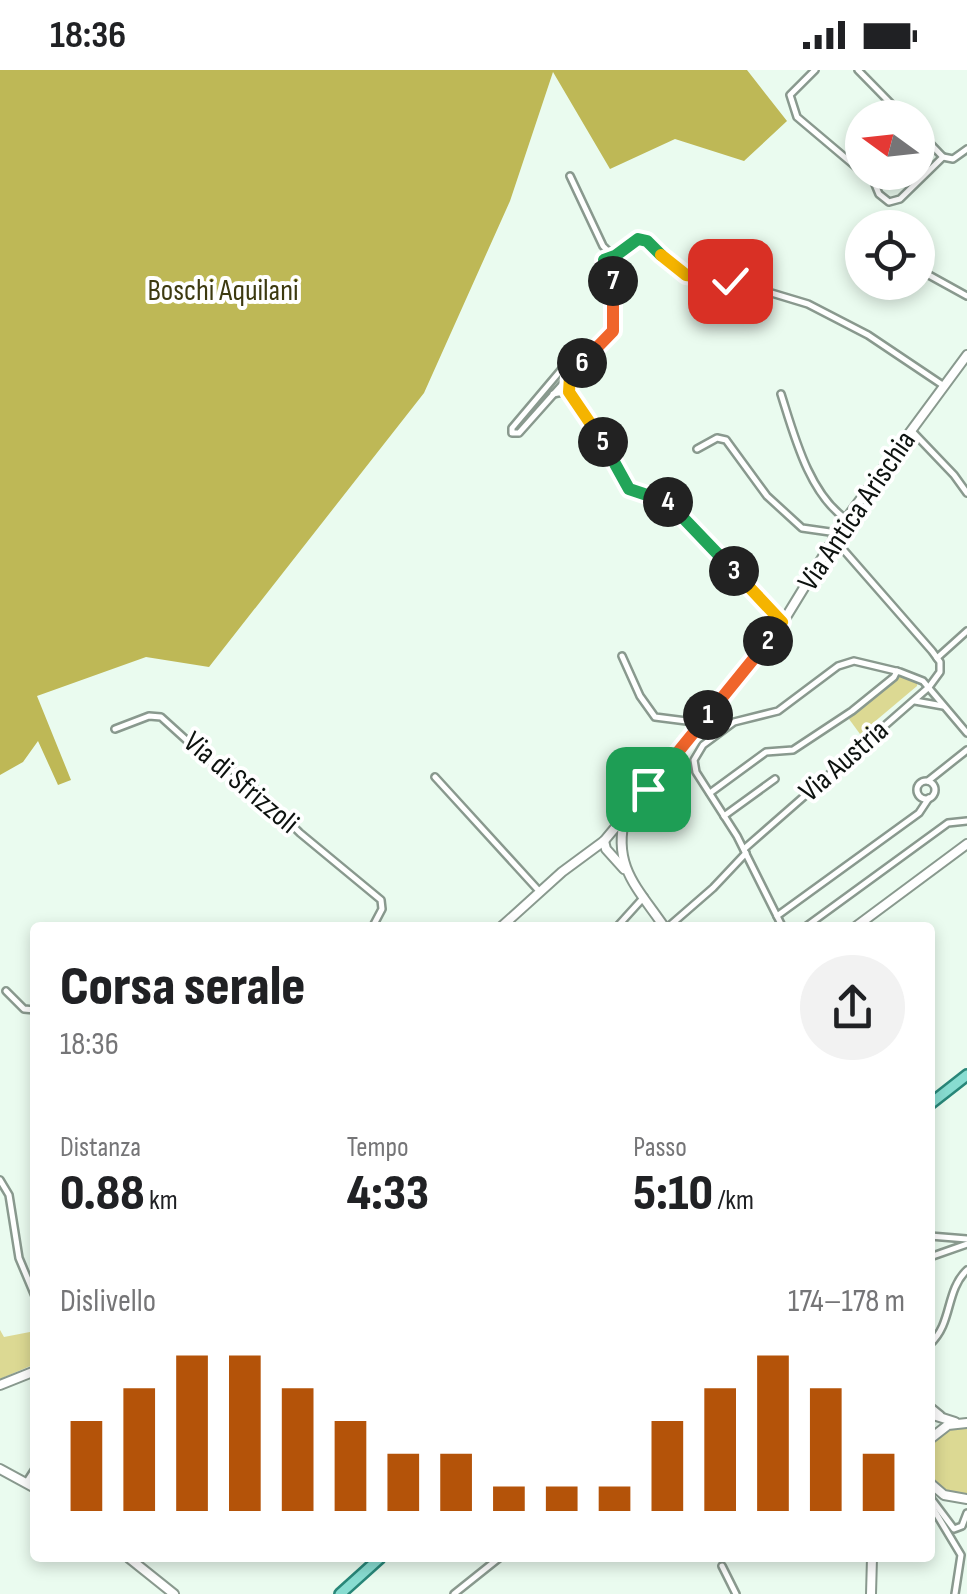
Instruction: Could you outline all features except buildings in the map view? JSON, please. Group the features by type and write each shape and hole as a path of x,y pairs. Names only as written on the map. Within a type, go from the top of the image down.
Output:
{"main road":[{"name":"Via Antica Arischia","path":"507,922 604,841 691,737 782,622 846,519 967,355"},
{"path":"618,858 625,816"},
{"path":"604,841 616,848 625,870 662,922"},
{"path":"862,922 967,844"},
{"path":"587,854 618,858"},
{"path":"935,1100 967,1075"},
{"path":"0,1385 30,1373"},
{"path":"935,1416 963,1423"},
{"path":"935,1434 942,1428 963,1423"},
{"path":"0,1469 30,1484"},
{"path":"935,1487 944,1495 967,1499"},
{"path":"134,1562 172,1593"},
{"path":"340,1594 376,1562"},
{"path":"871,1594 872,1562"}],"street":[{"path":"815,70 790,95 795,115 874,182 878,194 889,202 900,199 943,157"},
{"path":"858,70 887,100"},
{"path":"935,148 943,157 953,159 967,149"},
{"path":"570,176 603,246 617,254"},
{"path":"594,353 572,357 512,432 519,433 594,353 614,326 613,274 604,261 644,239 686,275 715,276 808,304 868,335 944,386"},
{"path":"935,278 967,296"},
{"path":"579,356 580,364"},
{"path":"570,376 568,387 573,398 594,424 629,489 676,506 782,622"},
{"path":"553,394 563,392 573,398"},
{"path":"781,394 803,462 830,505 846,519"},
{"path":"911,430 967,494"},
{"path":"698,449 717,438 726,440 767,496 798,524 813,532 836,536 937,658 967,631"},
{"path":"622,656 637,691 655,717 702,722"},
{"name":"Via Austria","path":"673,922 707,894 745,851 929,687 941,670 937,658"},
{"path":"780,922 745,851 695,767 698,751 738,720 778,711 843,664 859,661 920,680 967,734"},
{"path":"710,793 766,752 793,750 852,711 897,671"},
{"path":"912,702 927,701 946,708"},
{"name":"Via di Sfrizzoli","path":"115,730 149,716 161,717 216,766 236,772 300,833 381,900 382,909 375,922"},
{"path":"691,737 706,743"},
{"path":"691,737 698,751"},
{"path":"777,916 919,813 930,798 936,774 967,750"},
{"path":"435,777 540,892"},
{"path":"724,816 775,779"},
{"path":"930,798 922,798 916,791 931,783"},
{"path":"812,922 948,823 967,821"},
{"path":"621,922 644,897"},
{"path":"6,991 30,1010"},
{"path":"0,1180 10,1196 14,1239 30,1286"},
{"path":"935,1237 967,1242"},
{"path":"954,1239 960,1243 958,1248"},
{"path":"935,1255 967,1242"},
{"path":"935,1338 944,1326 957,1280 967,1270"},
{"path":"935,1410 947,1420"},
{"path":"935,1503 954,1529 962,1526 967,1513"},
{"path":"935,1505 960,1552 955,1594"},
{"path":"141,1562 144,1570"},
{"path":"454,1594 494,1562"},
{"path":"722,1566 736,1594"}],"shaded area":[{"path":"901,674 918,678 917,686 860,734 849,719"},
{"path":"0,1330 4,1337 30,1332 30,1366 0,1379"},
{"path":"967,1427 967,1496 944,1491 935,1481 935,1441 946,1431"}],"green space":[{"name":"Boschi Aquilani","path":"0,70 747,70 787,121 744,161 675,139 610,169 553,72 510,201 424,393 209,667 146,657 37,696 71,780 58,785 38,741 23,762 0,775"}],"route":[{"path":"648,789 782,622 676,506 629,489 594,424 569,392 568,383 580,364 613,331 613,277 605,259 635,240 647,241 686,275 730,281"}]}
